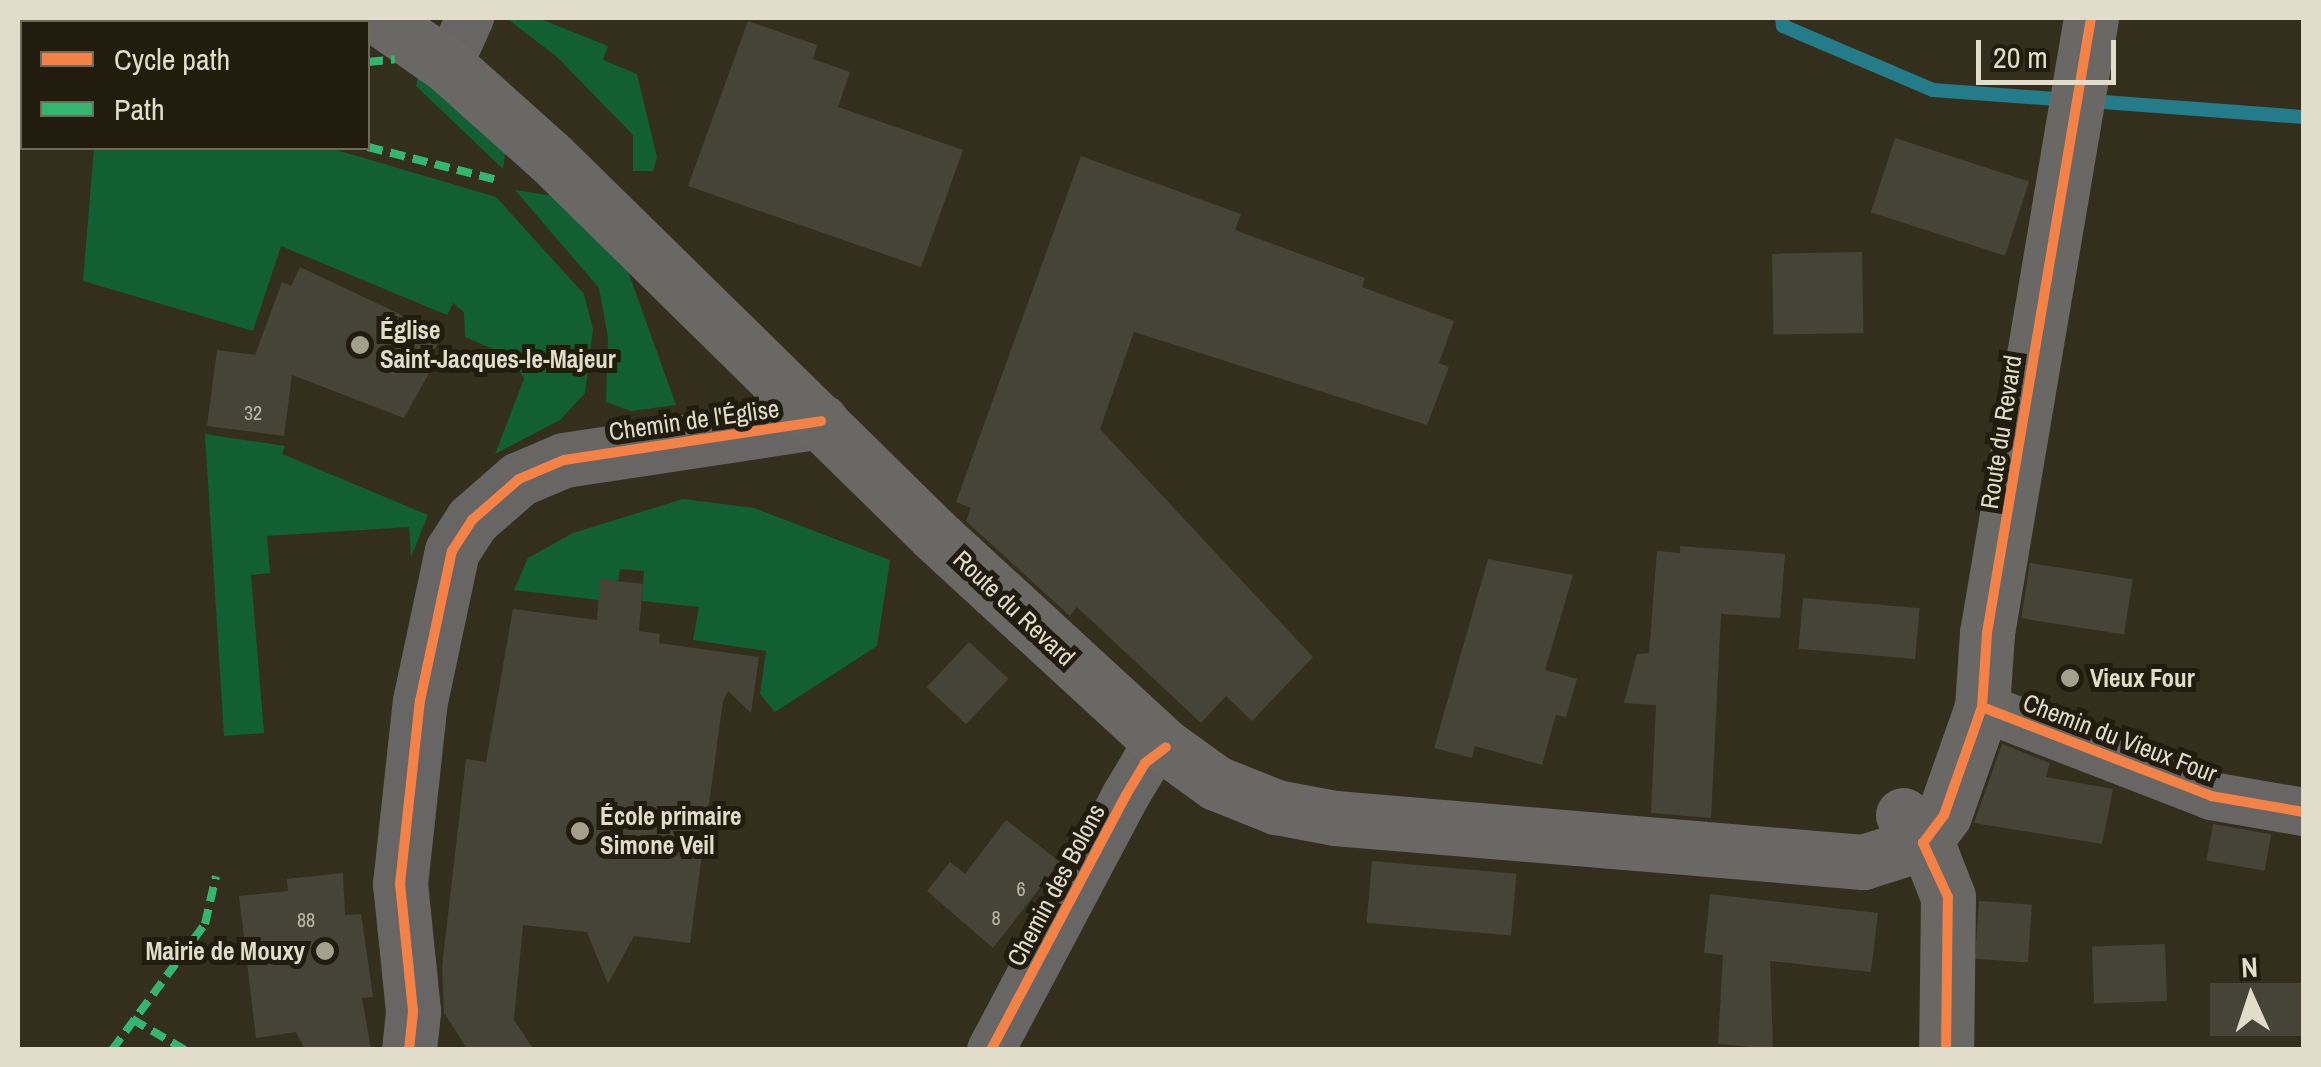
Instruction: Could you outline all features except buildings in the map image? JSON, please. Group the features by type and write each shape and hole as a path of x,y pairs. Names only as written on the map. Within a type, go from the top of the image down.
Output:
{"main road":[{"name":"Route du Revard","path":"380,18 459,42 822,422 1166,747 1216,783 1276,806 1335,818 1532,839 1864,862 1912,827 1944,815 1982,707 1987,633 2089,34"},
{"name":"Route du Revard","path":"1912,827 1935,754 1987,633"},
{"path":"1912,827 1948,897 1946,1050"}],"street":[{"name":"Chemin de l'Église","path":"409,1050 413,1011 400,884 420,701 452,552 472,520 519,479 564,460 822,422"},
{"name":"Chemin du Vieux Four","path":"1982,707 2211,796 2304,812"},
{"name":"Chemin des Bolons","path":"992,1050 1126,795 1145,763 1166,747"}],"green space":[{"path":"506,18 538,18 608,46 603,60 637,74 657,157 653,171 633,171 633,135 556,56"},
{"path":"419,69 507,142 503,169 416,86"},
{"path":"94,150 337,150 496,197 584,294 593,329 585,393 560,420 495,454 524,379 514,358 465,337 464,312 453,303 447,315 281,246 253,331 83,281"},
{"path":"515,190 561,197 625,263 676,405 631,411 606,402 608,337 599,288"},
{"path":"205,434 285,446 282,454 428,515 411,557 409,527 267,536 270,573 251,575 264,733 224,736"},
{"path":"683,499 754,508 890,560 877,646 775,712 760,694 766,651 693,640 699,607 642,601 644,571 620,569 618,581 601,579 599,600 514,590 528,558 573,533"}],"waterway":[{"path":"1782,18 1783,26 1933,90 2068,100"},
{"path":"2090,101 2304,117"}],"marked path":[{"path":"370,62 395,59"},
{"path":"370,148 497,180"},
{"path":"112,1050 205,924 216,876"},
{"path":"132,1019 185,1050"}],"cycle path":[{"path":"1946,1050 1948,897 1923,843 1944,815 1982,707 1987,633 2091,18"},
{"path":"409,1050 413,1011 400,884 420,701 452,551 472,520 519,479 564,460 821,421"},
{"path":"1982,707 2211,796 2304,812"},
{"path":"991,1050 1126,795 1145,763 1166,747"}],"place":[{"name":"Église Saint-Jacques-le-Majeur","path":"360,345"},
{"name":"Vieux Four","path":"2070,678"},
{"name":"École primaire Simone Veil","path":"580,831"},
{"name":"Mairie de Mouxy","path":"325,951"}]}
